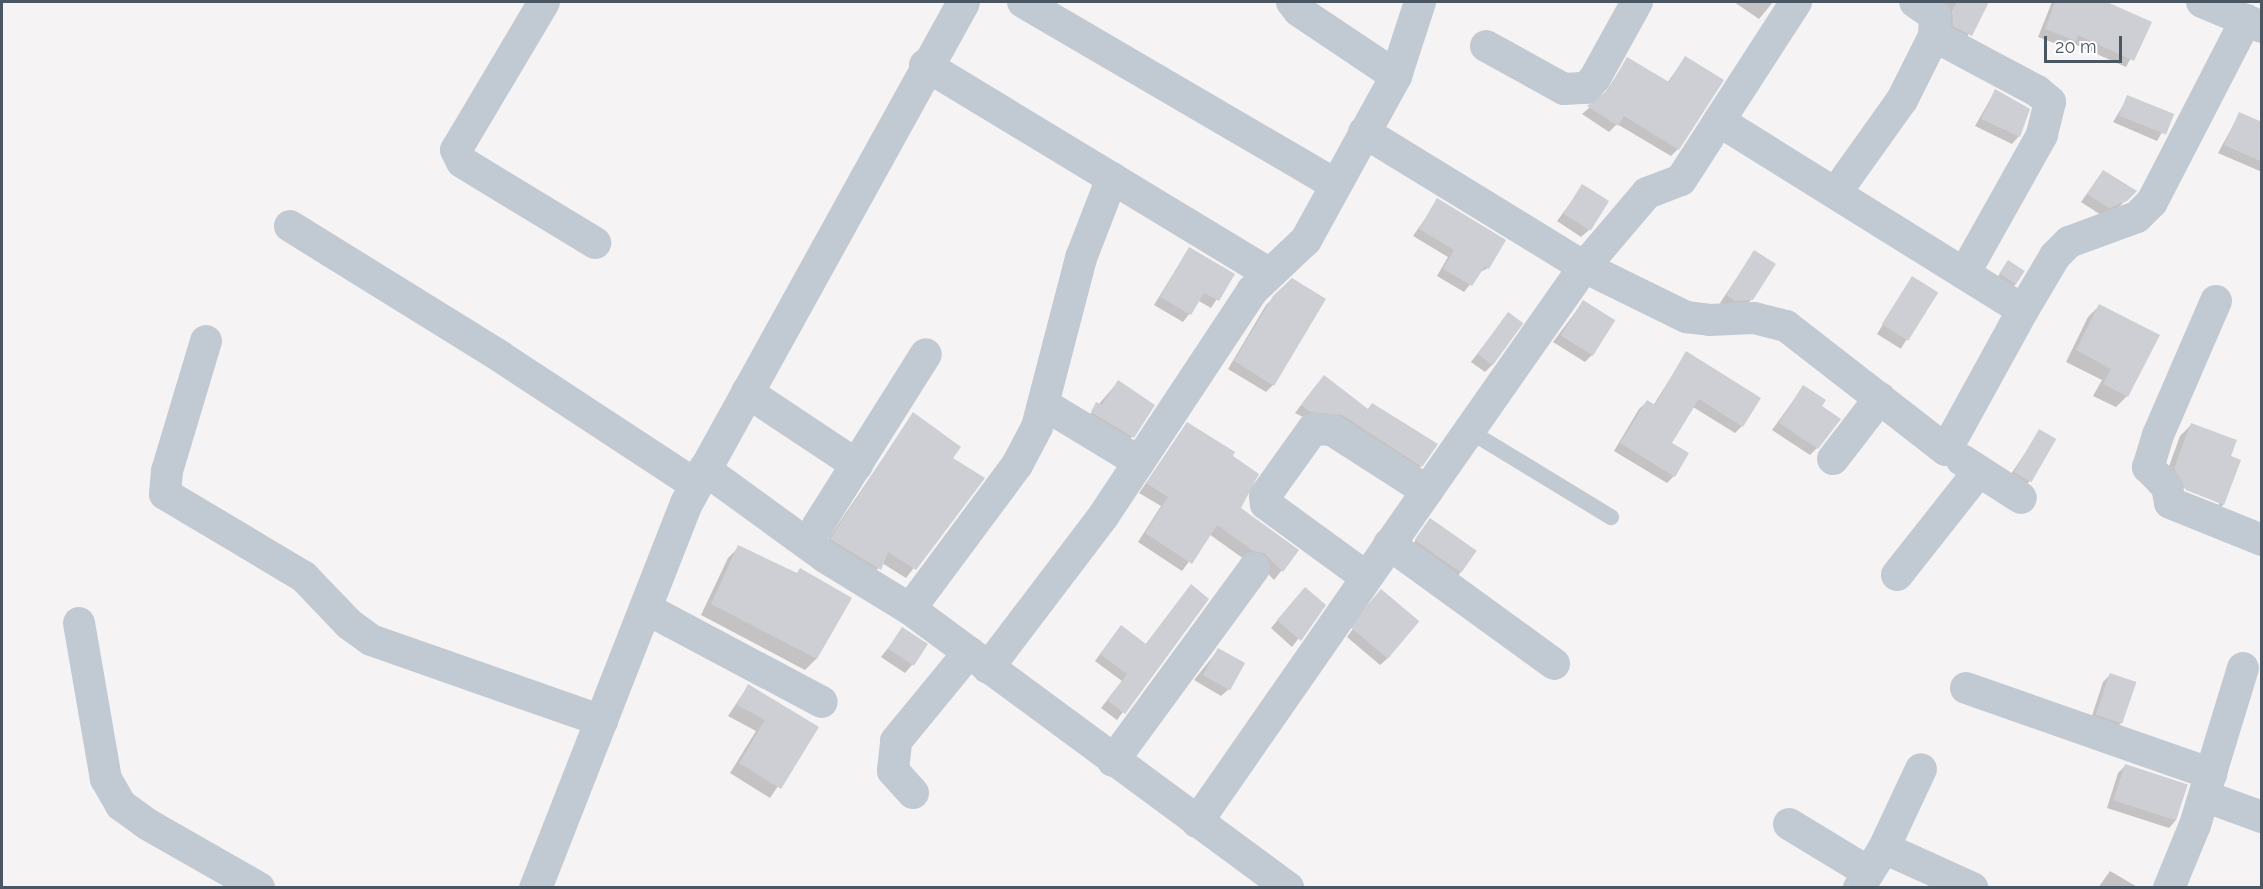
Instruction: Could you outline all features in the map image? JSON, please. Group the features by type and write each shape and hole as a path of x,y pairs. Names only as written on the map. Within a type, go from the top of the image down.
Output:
{"street":[{"path":"544,2 456,150 462,162 595,243"},
{"path":"535,888 645,609 700,477 925,65 963,2"},
{"path":"1023,2 1334,184"},
{"path":"1292,2 1299,11 1396,76"},
{"path":"913,793 893,771 896,741 978,660 1104,515 1252,291 1269,273 1290,259 1306,240 1334,184 1396,76 1420,2"},
{"path":"1486,46 1564,89 1586,88 1595,78 1637,2"},
{"path":"1197,822 1584,267 1647,193 1681,180 1796,2"},
{"path":"1837,191 1902,100 1935,36 1935,16 1915,2"},
{"path":"1946,450 2055,256 2069,242 2137,217 2152,202 2254,23 2210,3"},
{"path":"1935,36 2037,91 2050,102 2042,135 1964,274"},
{"path":"925,65 1269,273"},
{"path":"1719,121 1837,191 2023,310"},
{"path":"1364,132 1584,267 1686,317 1710,320 1754,318 1786,326 1946,450 2021,498"},
{"path":"910,609 1017,465 1045,405 1081,258 1112,178"},
{"path":"290,226 700,477 910,609 1288,888"},
{"path":"2216,301 2158,435 2148,466 2167,486 2170,503 2262,540"},
{"path":"206,341 167,471 165,494 304,577 350,624 371,640 602,721"},
{"path":"817,527 926,354"},
{"path":"747,392 857,465"},
{"path":"1833,459 1880,398"},
{"path":"1045,405 1139,462"},
{"path":"1366,578 1273,512 1265,496 1313,429 1324,428 1427,491"},
{"path":"1897,575 1979,471"},
{"path":"1389,544 1554,664"},
{"path":"1113,761 1254,568"},
{"path":"645,609 822,702"},
{"path":"79,623 106,779 121,805 147,824 259,888"},
{"path":"2169,888 2207,785 2242,668"},
{"path":"1966,688 2207,785 2262,817"},
{"path":"1870,869 1921,769"},
{"path":"1789,824 1870,869 1972,888"}],"lane":[{"path":"1471,432 1611,517"}],"building":[{"path":"1957,2 1989,2 1972,36 1953,26 1952,11"},
{"path":"2055,2 2107,2 2152,22 2134,61 2078,35 2076,41 2045,29"},
{"path":"1685,56 1724,80 1679,150 1624,116 1618,126 1587,106 1608,90 1627,57 1669,82"},
{"path":"1995,89 2030,109 2020,137 1981,119"},
{"path":"2127,95 2174,114 2166,135 2119,115"},
{"path":"2239,112 2262,122 2262,162 2224,145"},
{"path":"2103,170 2137,191 2127,201 2109,208 2087,194"},
{"path":"1582,184 1609,201 1591,231 1563,214"},
{"path":"1437,198 1506,240 1489,269 1485,266 1472,286 1443,269 1454,250 1419,229"},
{"path":"1189,247 1235,274 1219,301 1204,293 1191,315 1160,297"},
{"path":"1754,250 1776,264 1753,300 1735,301 1726,295"},
{"path":"2008,260 2025,271 2016,284 1999,273"},
{"path":"1912,276 1938,292 1908,341 1882,324"},
{"path":"1292,278 1326,299 1274,386 1234,361 1273,296"},
{"path":"1583,300 1615,320 1593,356 1561,336"},
{"path":"2099,304 2160,335 2128,397 2103,384 2111,369 2076,350"},
{"path":"1508,312 1523,323 1493,365 1477,354"},
{"path":"1686,351 1761,398 1743,427 1699,399 1672,443 1689,453 1675,477 1620,443 1647,400 1655,405"},
{"path":"1324,375 1368,409 1372,403 1438,444 1422,467 1342,415 1310,412 1301,405"},
{"path":"1118,380 1155,405 1134,438 1091,412 1096,402 1102,405"},
{"path":"1803,385 1826,400 1822,406 1841,419 1818,449 1779,423"},
{"path":"913,412 961,447 953,458 985,478 916,570 888,552 881,570 830,539"},
{"path":"1187,422 1235,452 1233,456 1259,474 1241,508 1299,550 1283,572 1264,553 1253,551 1217,525 1192,564 1145,533 1168,497 1146,483"},
{"path":"2191,423 2237,440 2231,456 2241,460 2224,505 2186,490 2174,468"},
{"path":"2039,429 2056,439 2031,482 2014,472"},
{"path":"1430,518 1477,551 1461,573 1415,540"},
{"path":"738,545 797,573 800,568 852,598 817,659 711,604"},
{"path":"1191,584 1209,599 1125,714 1107,700 1127,674 1100,654 1121,625 1146,644"},
{"path":"1305,587 1326,605 1301,641 1277,620"},
{"path":"1381,589 1419,621 1388,659 1350,627"},
{"path":"902,627 928,644 914,666 888,649"},
{"path":"1218,648 1245,663 1230,690 1203,675"},
{"path":"2110,673 2136,682 2122,724 2096,715"},
{"path":"748,684 819,727 781,789 739,763 765,720 737,705"},
{"path":"2125,764 2188,784 2176,821 2113,800"}]}
